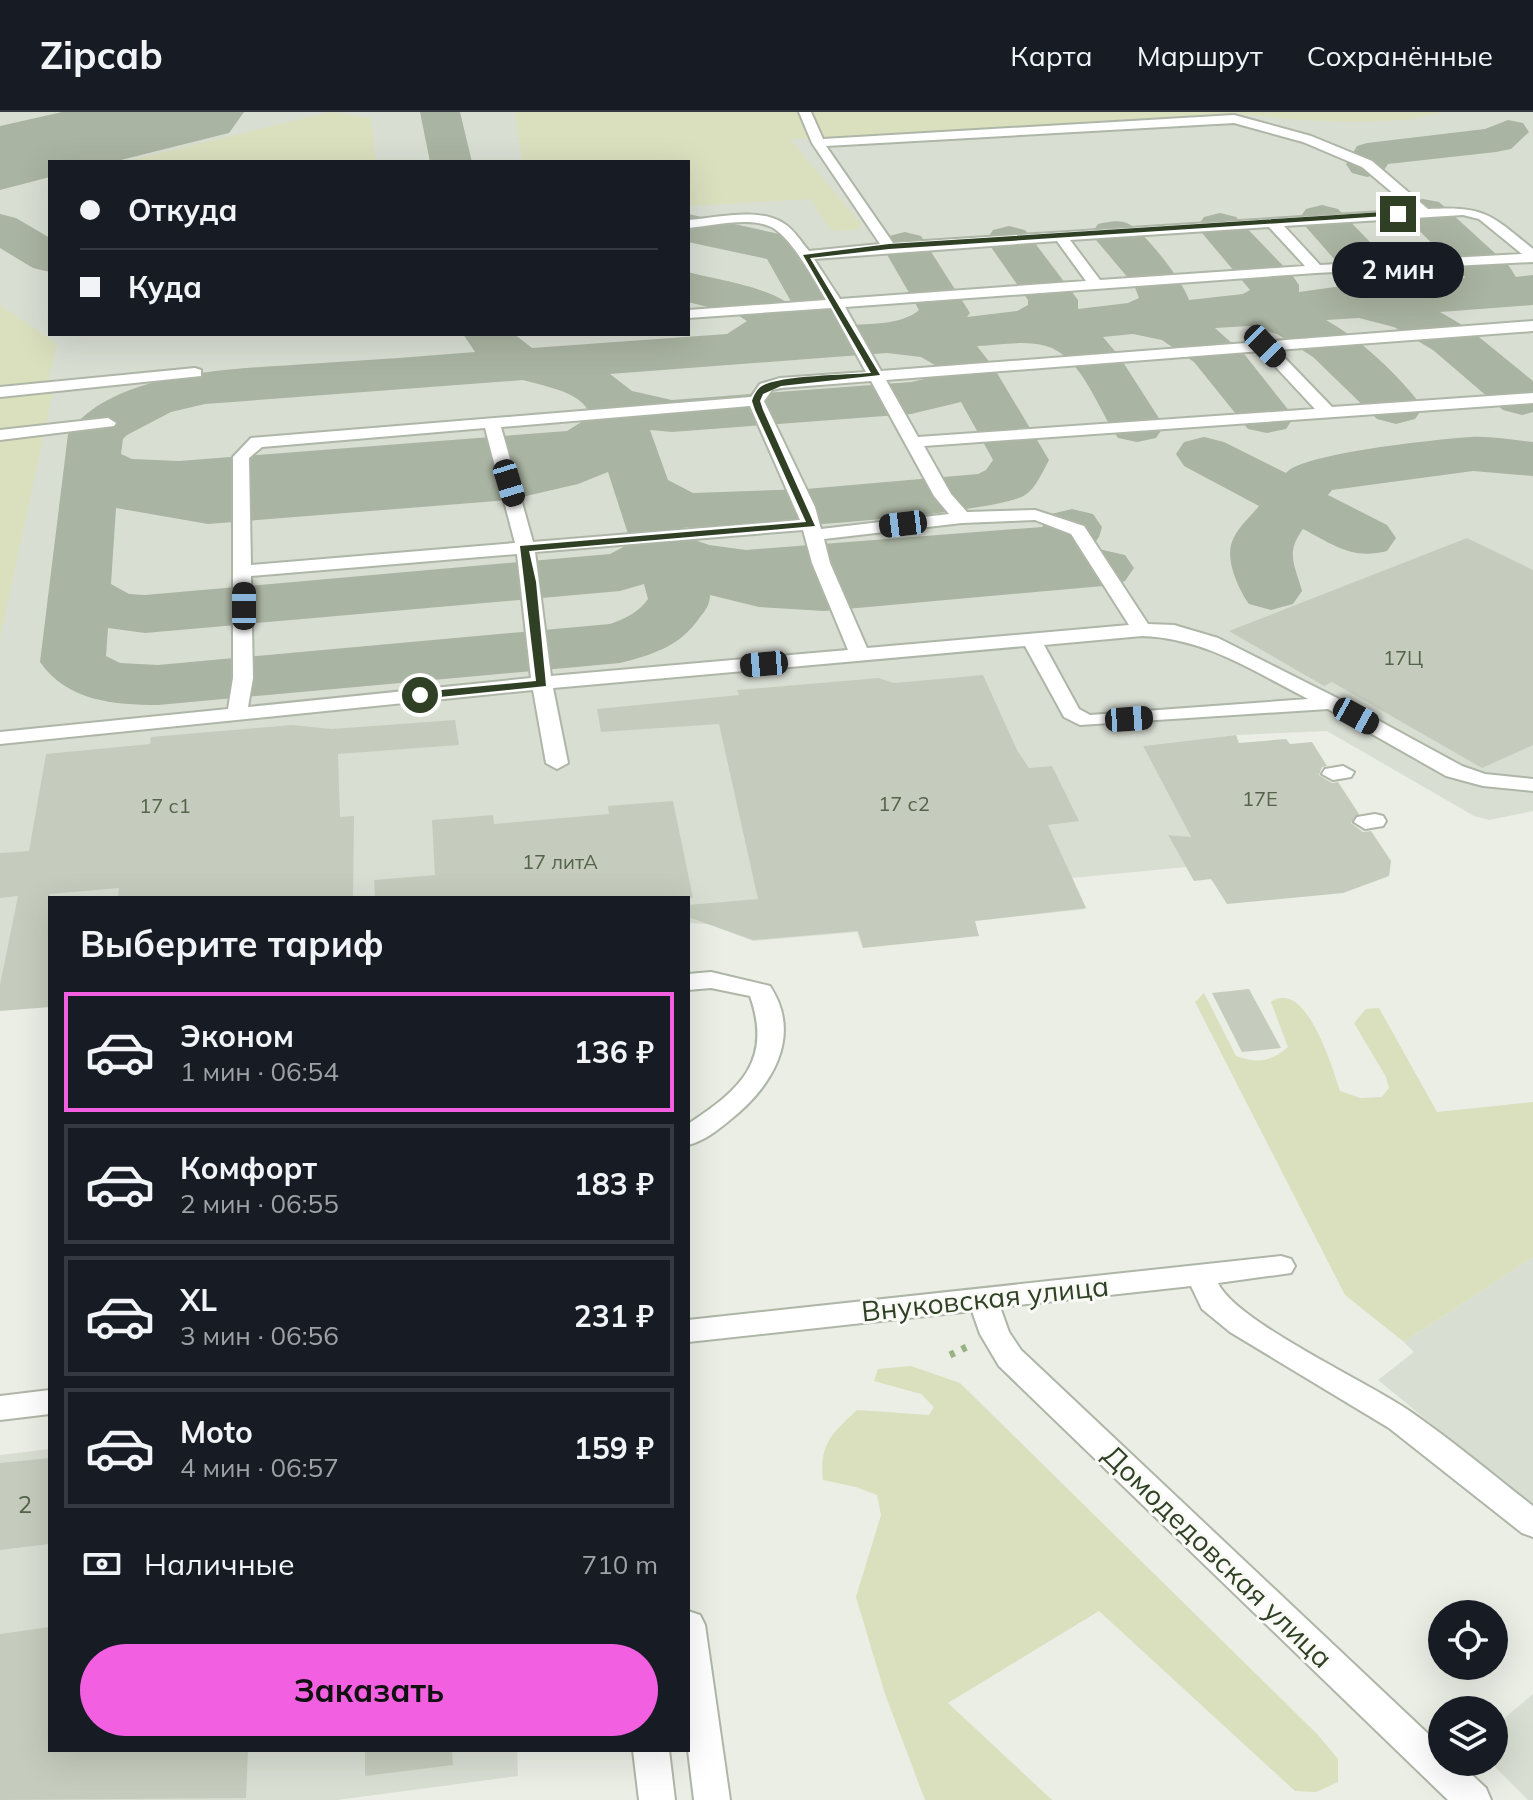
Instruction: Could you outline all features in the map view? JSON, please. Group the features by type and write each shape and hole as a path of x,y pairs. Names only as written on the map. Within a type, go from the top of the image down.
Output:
{"street":[{"path":"809,113 818,143 889,247"},
{"path":"818,143 1234,119 1307,139 1367,164 1423,212"},
{"path":"805,256 889,247 1463,211 1479,214 1533,257"},
{"path":"690,224 751,220 780,225 805,256 836,304 943,496 962,518"},
{"path":"1273,223 1316,269"},
{"path":"1061,237 1098,287"},
{"path":"690,314 1316,269 1533,257"},
{"path":"237,714 243,678 241,457 257,442 756,401 766,387 780,383 1533,326"},
{"path":"1265,346 1328,413"},
{"path":"0,392 195,373"},
{"path":"914,442 1533,398"},
{"path":"756,401 813,530 821,563 860,655"},
{"path":"491,422 519,516 531,582 542,683 557,763"},
{"path":"0,435 108,423"},
{"path":"244,571 524,548 1034,514 1065,521 1078,530 1142,630"},
{"path":"0,738 542,683 1142,630 1193,635 1332,703 1454,771 1483,780 1533,785"},
{"path":"1032,641 1071,713 1087,721 1332,703"},
{"path":"690,982 711,980 761,991 772,1028 764,1068 736,1105 690,1135"},
{"name":"Внуковская улица","path":"690,1331 1281,1266"},
{"path":"1200,1275 1212,1301 1240,1324 1400,1420 1533,1524"},
{"name":"Домодедовская улица","path":"982,1298 995,1334 1010,1358 1473,1800"},
{"path":"0,1408 48,1402"},
{"path":"690,1640 712,1800"},
{"path":"651,1752 657,1800"}],"shaded area":[{"path":"0,112 1533,112 1533,811 1489,820 1474,816 1327,731 1236,735 1143,746 1191,837 1169,836 1186,867 1072,878 1086,909 975,921 863,948 857,932 753,941 708,924 690,923 690,896 48,896 48,903 0,1011"},
{"path":"1533,1257 1533,1507 1378,1380 1414,1352 1404,1342"},
{"path":"48,1449 48,1752 517,1752 518,1776 337,1800 0,1800 0,1455"},
{"path":"1533,1694 1533,1800 1528,1800 1504,1776 1508,1776 1508,1715"}],"green space":[{"path":"330,112 371,118 376,160 131,160"},
{"path":"515,112 1443,112 1368,122 1235,114 790,139 861,224 857,230 831,231 810,199 690,206 690,160 522,160"},
{"path":"0,305 57,344 49,376 51,384 0,388"},
{"path":"53,393 46,423 0,431 0,395"},
{"path":"44,433 0,639 0,438"},
{"path":"1204,993 1236,1056 1251,1060 1269,1059 1288,1047 1271,1002 1284,998 1296,1002 1316,1029 1340,1091 1360,1098 1382,1097 1389,1088 1386,1077 1354,1023 1366,1009 1379,1008 1437,1112 1533,1102 1533,1257 1404,1342 1345,1295 1195,1002"},
{"path":"911,1366 960,1383 1318,1735 1338,1759 1338,1782 1316,1792 1295,1791 1099,1611 948,1703 1052,1800 925,1800 885,1694 856,1597 881,1515 877,1495 823,1480 822,1468 829,1440 857,1410 929,1415 934,1407 921,1394 874,1381 878,1369"}],"building":[{"path":"1467,538 1533,570 1533,745 1482,768 1332,682 1324,686 1229,631"},
{"path":"983,675 1017,750 1029,768 1052,766 1079,821 1048,825 1086,908 975,921 979,936 863,948 858,931 753,940 690,918 690,905 758,899 719,724 601,732 597,709 739,695 737,690 879,678 894,683"},
{"path":"455,720 459,745 338,754 340,817 354,816 353,896 118,896 119,888 50,894 48,1007 0,1011 0,985 18,896 0,898 0,853 29,851 46,754 150,744 151,737 292,725 332,729"},
{"path":"1236,735 1239,743 1286,739 1290,744 1312,742 1327,766 1322,767 1319,775 1332,783 1338,782 1359,814 1351,823 1363,832 1371,831 1391,861 1389,876 1343,893 1227,904 1211,879 1194,881 1168,835 1191,837 1143,746"},
{"path":"673,801 693,898 375,896 374,880 435,875 432,820 493,815 494,824 609,814 608,806"},
{"path":"1249,989 1281,1048 1242,1052 1212,993"},
{"path":"48,1458 48,1544 0,1550 0,1463"},
{"path":"48,1627 48,1752 248,1752 246,1798 0,1800 0,1634"},
{"path":"365,1752 452,1752 453,1765 365,1776"}],"taxiway":[{"path":"440,112 451,160"},
{"path":"1367,164 1372,155 1382,152 1496,140 1508,132"},
{"path":"0,159 4,157"},
{"path":"1423,212 1492,276 1478,290 1442,295"},
{"path":"1322,219 1383,283 1367,298 1331,302"},
{"path":"1220,227 1275,285 1274,296 1256,307 1221,310"},
{"path":"0,228 48,257"},
{"path":"690,228 782,248 790,254 824,317 822,326 798,340 770,346"},
{"path":"1108,319 1138,316 1165,302 1152,276 1114,234"},
{"path":"995,327 1027,325 1053,309 1053,300 1009,240"},
{"path":"885,337 929,328 945,313 905,246"},
{"path":"690,288 753,304 775,317 774,327 746,343"},
{"path":"1017,328 1533,290"},
{"path":"1368,305 1412,316 1432,327 1522,399"},
{"path":"1250,311 1295,323 1314,334 1347,360 1396,408"},
{"path":"1135,320 1159,323 1197,339 1226,366 1267,417"},
{"path":"525,364 1017,328"},
{"path":"1017,328 1062,334 1084,347 1101,368 1137,426"},
{"path":"489,336 499,349 525,364"},
{"path":"889,338 931,343 955,353 968,368"},
{"path":"91,461 96,434 108,423 152,401 204,388 525,364"},
{"path":"525,364 584,381 613,402"},
{"path":"613,402 651,414 672,416 911,398 950,387 968,368"},
{"path":"643,490 674,507 693,511 806,507 989,490 1007,482 1021,460 968,368"},
{"path":"613,402 663,550"},
{"path":"619,422 614,437 591,459 558,472 509,483 208,506 129,494 111,484 91,461 122,476 179,478 576,447 593,440 619,422"},
{"path":"1204,454 1294,501"},
{"path":"1294,501 1312,478 1328,473 1473,454 1533,459"},
{"path":"80,589 91,461"},
{"path":"1271,591 1261,553 1262,542 1294,501"},
{"path":"1294,501 1366,538"},
{"path":"664,549 696,562 746,569 1057,544 1069,537 1072,527"},
{"path":"664,549 695,568 727,581 759,589 791,592 857,590 1103,568"},
{"path":"80,589 109,608 145,614 620,572 663,550"},
{"path":"80,589 73,662 91,676 102,680 158,685 620,643 663,623 680,599 663,550"}],"runway":[{"path":"0,158 194,112"}],"route":[{"path":"420,695 542,683 531,582 524,548 812,524 759,410 756,401 759,393 766,387 780,383 876,375 805,256 889,247 1398,214"}]}
